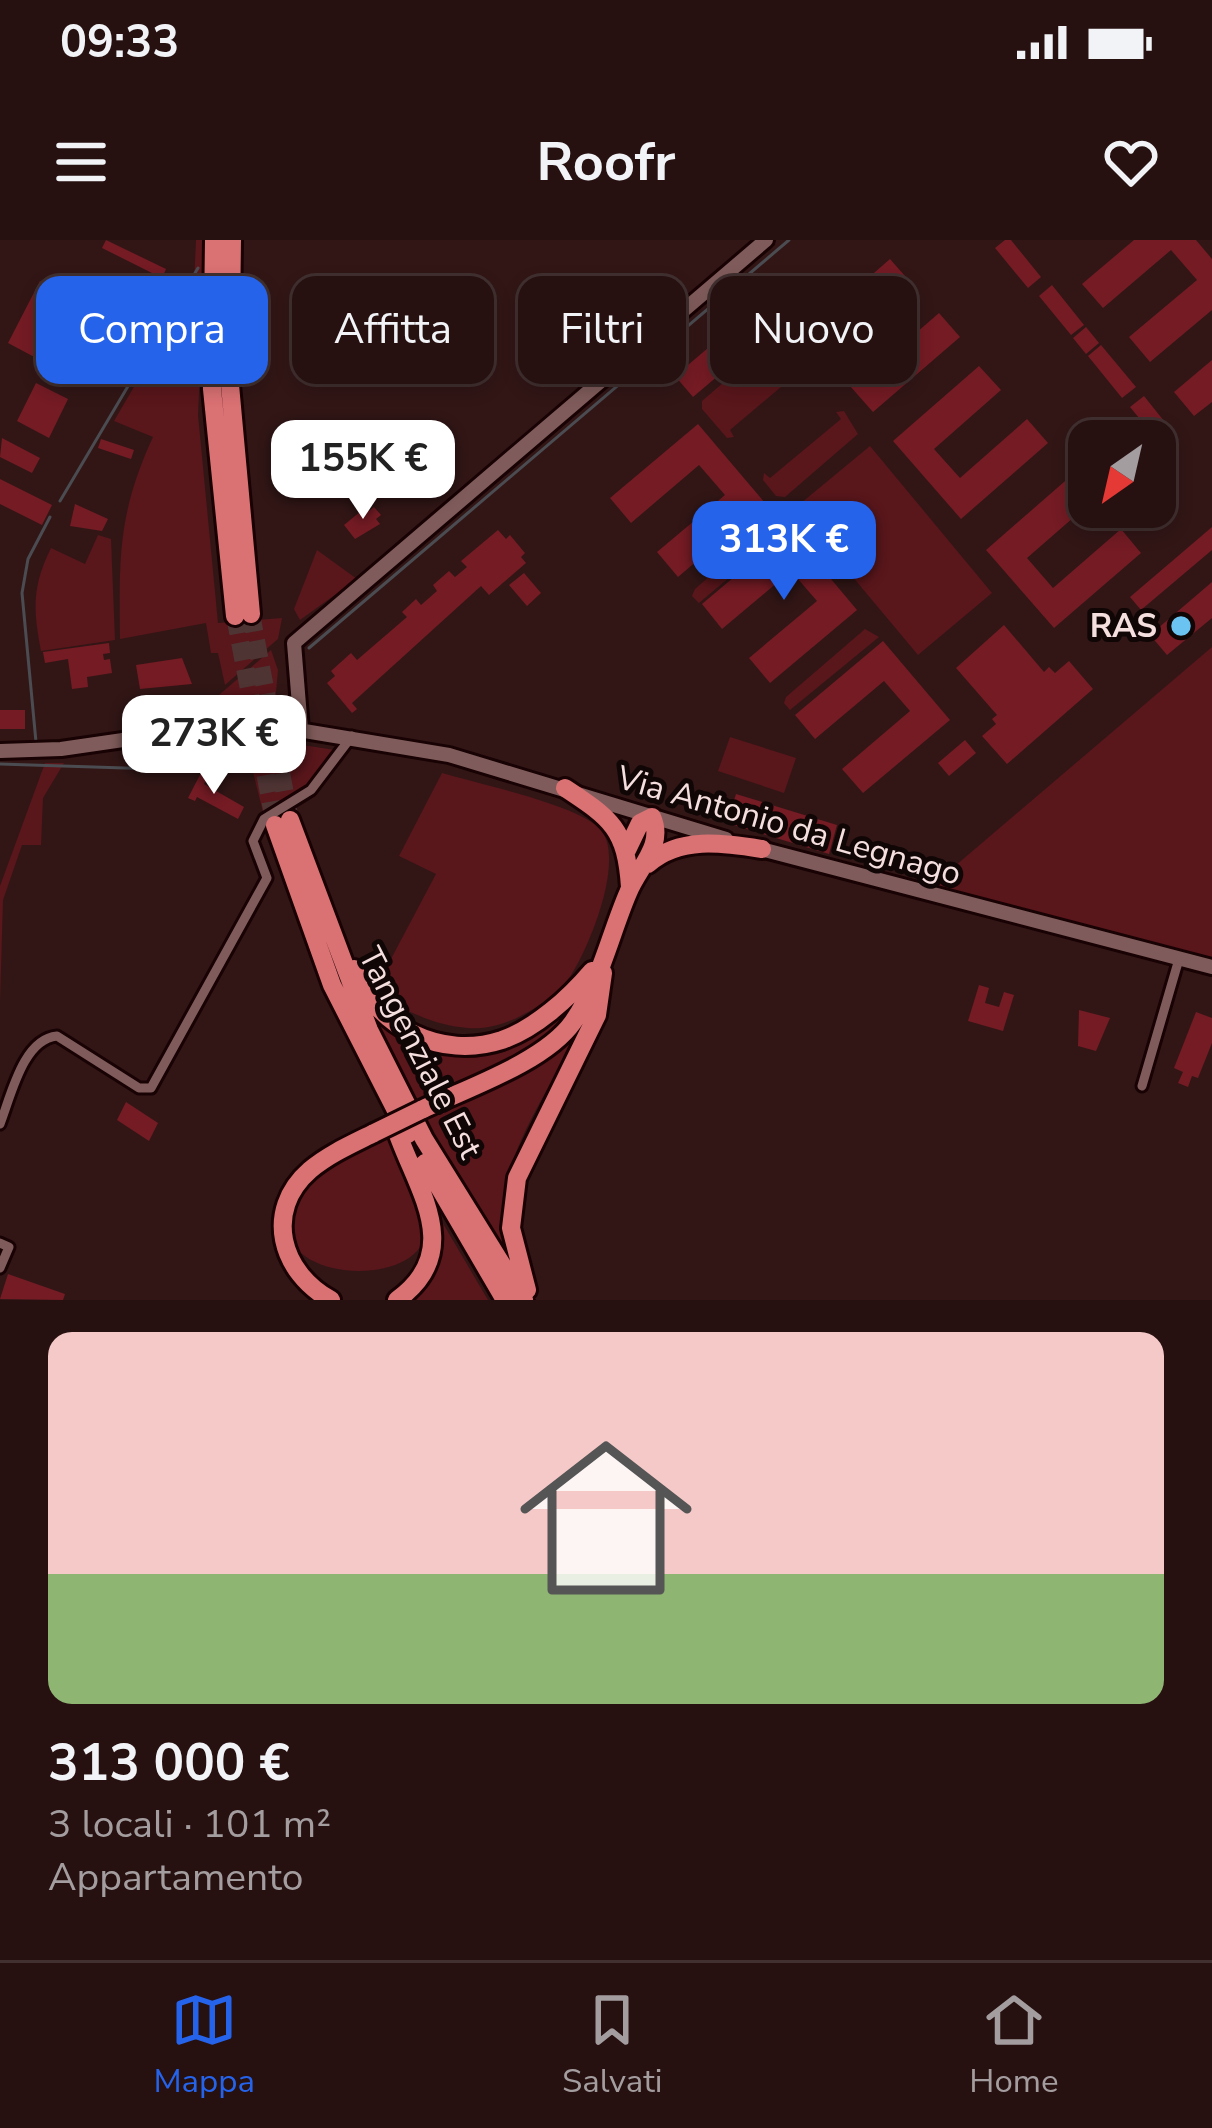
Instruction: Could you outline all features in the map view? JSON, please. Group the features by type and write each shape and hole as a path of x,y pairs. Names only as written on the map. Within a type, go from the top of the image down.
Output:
{"highway":[{"path":"214,240 212,389 243,615 230,385 232,240"},
{"path":"565,788 605,814 627,850 630,887"},
{"path":"627,850 640,823 652,817 657,829 644,867"},
{"name":"Tangenziale Est","path":"505,1300 385,1095 332,986 283,822 302,856 344,975 396,1086 527,1300"},
{"path":"331,1300 313,1290 293,1268 280,1222 296,1185 310,1170 557,1039 580,1010 630,887 660,853 689,844 762,849"},
{"path":"302,856 328,899 359,982 378,1010 423,1041 448,1045 497,1042 523,1030 579,986 606,953"},
{"path":"527,1300 511,1228 517,1178 597,1015 606,953"},
{"path":"385,1095 401,1147 429,1208 434,1235 424,1274 397,1300"}],"street":[{"path":"301,730 294,643 766,240"},
{"name":"Via Antonio da Legnago","path":"0,751 98,744 218,719 352,736 449,755 762,849 1212,967"},
{"path":"0,1124 28,1057 39,1040 48,1036 57,1036 119,1078 151,1088 266,878 254,841 264,819 311,790 352,736"},
{"path":"1142,1086 1179,958"},
{"path":"0,1243 9,1247 0,1268"}],"shaded area":[{"path":"196,240 206,240 204,276 194,276"},
{"path":"136,384 199,384 198,415 218,623 282,618 278,639 225,685 218,653 211,653 206,623 120,639 123,536 133,489 153,437 114,421"},
{"path":"722,384 785,384 730,430 734,437 727,438 702,409 702,401"},
{"path":"844,411 858,434 785,497 776,496 763,480 764,473 770,478 841,419 836,412"},
{"path":"870,446 992,593 918,655 795,508"},
{"path":"773,521 787,529 699,603 692,596 695,589"},
{"path":"98,535 111,539 115,640 41,651 36,598 51,548 85,564"},
{"path":"317,550 357,579 300,620 294,609"},
{"path":"865,629 879,637 790,710 784,703 786,697"},
{"path":"1212,647 1212,963 928,889"},
{"path":"271,650 278,670 275,704 257,709 204,708"},
{"path":"244,736 335,750 309,786 264,816"},
{"path":"730,737 796,758 784,793 718,771"},
{"path":"45,763 64,763 43,798 41,845 22,845 3,900 0,1003 0,886"},
{"path":"442,773 570,811 599,828 607,841 603,901 571,975 539,1005 482,1028 442,1024 374,991 436,874 399,856"},
{"path":"578,994 565,1015 528,1047 413,1100 371,1014 400,1037 427,1050 452,1054 500,1042"},
{"path":"585,1020 513,1162 502,1224 504,1259 421,1117"},
{"path":"386,1134 422,1204 426,1228 417,1251 395,1265 365,1271 334,1268 307,1257 290,1238 290,1211 312,1175 337,1157"},
{"path":"438,1215 488,1300 399,1300 412,1290"}],"building":[{"path":"106,240 166,269 158,276 102,248"},
{"path":"1011,240 1041,277 1028,288 995,248"},
{"path":"1134,240 1196,240 1212,259 1212,310 1150,362 1129,337 1197,280 1171,250 1103,308 1082,284"},
{"path":"890,259 905,276 871,276"},
{"path":"1052,285 1084,325 1071,335 1039,296"},
{"path":"36,289 36,358 8,343"},
{"path":"939,313 960,337 917,374 917,332"},
{"path":"1086,327 1099,343 1086,354 1073,338"},
{"path":"1101,345 1136,387 1122,398 1088,356"},
{"path":"710,350 710,383 693,397 682,384 686,384 686,367"},
{"path":"1212,360 1212,402 1194,416 1174,392"},
{"path":"979,366 1001,390 934,449 960,478 1027,419 1048,443 961,519 893,441"},
{"path":"36,383 68,399 49,438 17,421"},
{"path":"848,384 905,384 873,412"},
{"path":"1144,396 1163,420 1141,420 1130,407"},
{"path":"309,422 329,425 324,458 303,455"},
{"path":"698,424 765,503 678,577 657,552 725,495 699,465 631,523 610,498"},
{"path":"2,438 40,458 32,473 0,457"},
{"path":"101,439 134,450 131,459 98,448"},
{"path":"429,446 442,461 418,483 404,467"},
{"path":"1068,478 1068,522 1027,558 1053,588 1121,529 1141,553 1054,628 986,550"},
{"path":"0,479 52,505 42,525 0,504"},
{"path":"75,504 108,519 102,531 70,526"},
{"path":"366,507 369,511 374,507 381,515 376,519 380,524 355,539 344,525"},
{"path":"1212,527 1212,550 1141,610 1130,597"},
{"path":"498,530 506,539 510,535 525,553 521,557 526,563 489,595 481,586 352,703 357,709 352,713 327,683 335,676 331,671 351,653 357,660 407,617 402,612 416,599 421,605 437,591 433,585 449,571 455,577 467,567 461,561"},
{"path":"790,530 857,610 770,683 749,658 817,601 791,571 722,629 702,604"},
{"path":"524,573 541,593 527,606 509,585"},
{"name":"RAS","path":"1212,582 1212,618 1167,655 1150,635"},
{"path":"1004,625 1044,672 1049,667 1055,673 1069,661 1093,689 1007,764 982,736 996,724 992,719 997,715 956,668"},
{"path":"883,641 950,720 863,793 842,769 910,711 884,681 815,739 795,715"},
{"path":"109,643 110,653 103,654 104,660 110,659 112,673 87,677 88,687 72,689 68,659 45,663 43,652"},
{"path":"182,658 192,684 140,689 136,665"},
{"path":"0,710 25,710 25,729 0,729"},
{"path":"193,733 198,744 168,756 164,747"},
{"path":"965,740 976,753 949,776 938,763"},
{"path":"203,769 210,772 204,784 244,807 238,819 197,797 195,801 188,798"},
{"path":"736,794 837,825 829,854 727,823"},
{"path":"979,985 989,988 985,1003 999,1007 1004,992 1014,995 1003,1031 968,1021"},
{"path":"1079,1010 1110,1018 1096,1051 1078,1046"},
{"path":"1196,1012 1212,1018 1212,1043 1198,1078 1192,1076 1188,1087 1178,1083 1183,1072 1174,1068"},
{"path":"126,1102 158,1123 149,1141 117,1120"},
{"path":"8,1274 65,1294 63,1300 0,1299"}],"waterway":[{"path":"309,648 789,240"},
{"path":"60,501 198,268"},
{"path":"36,742 22,593 28,559 50,517"},
{"path":"0,764 156,769 191,759 217,732"}],"tunnel":[{"path":"251,614 290,820"},
{"path":"235,616 275,825"}],"place":[{"name":"RAS","path":"1181,626"}]}
